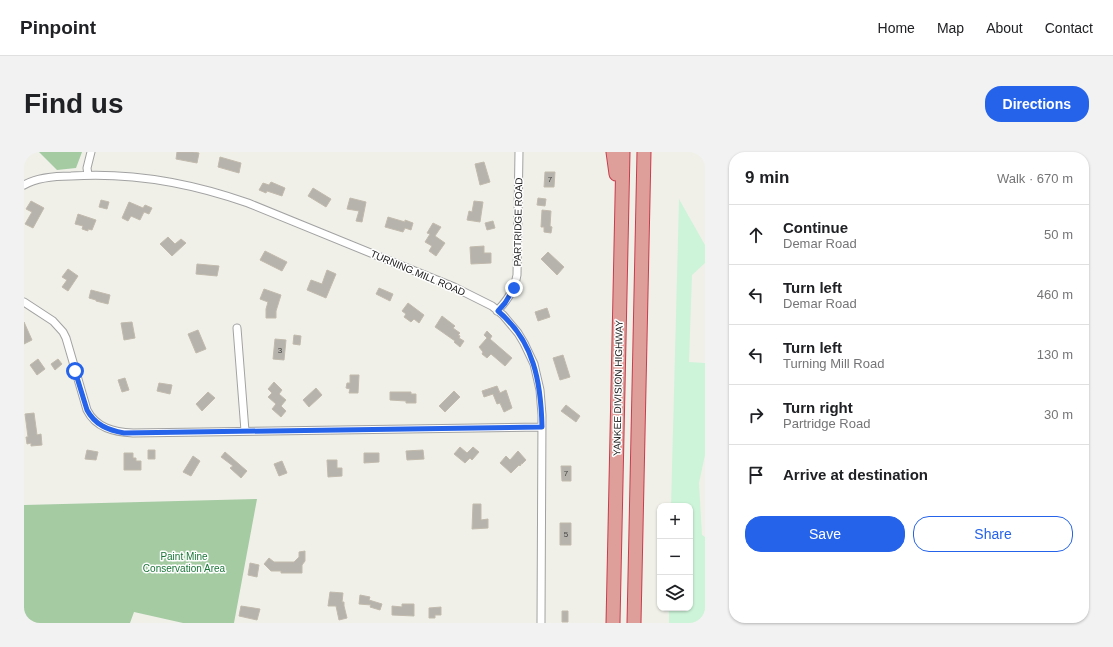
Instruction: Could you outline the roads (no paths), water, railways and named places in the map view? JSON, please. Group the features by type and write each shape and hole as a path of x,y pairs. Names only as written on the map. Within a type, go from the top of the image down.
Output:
{"highway":[{"path":"613,152 621,209"},
{"name":"YANKEE DIVISION HIGHWAY","path":"613,623 623,152"},
{"name":"YANKEE DIVISION HIGHWAY","path":"634,623 644,152"}],"street":[{"path":"88,175 87,168 91,152"},
{"name":"PARTRIDGE ROAD","path":"498,311 511,293 517,276 519,152"},
{"name":"TURNING MILL ROAD","path":"24,185 30,182 58,176 88,175 141,177 222,194 248,203 454,287 492,306 498,311 511,323 530,354 538,383 542,427 541,623"},
{"path":"24,302 53,321 63,332 87,410 92,419 103,427 116,431 133,433 245,432 542,427"},
{"path":"238,328 245,432"}],"park label":[{"name":"Paint Mine Conservation Area","path":"184,562"}]}
